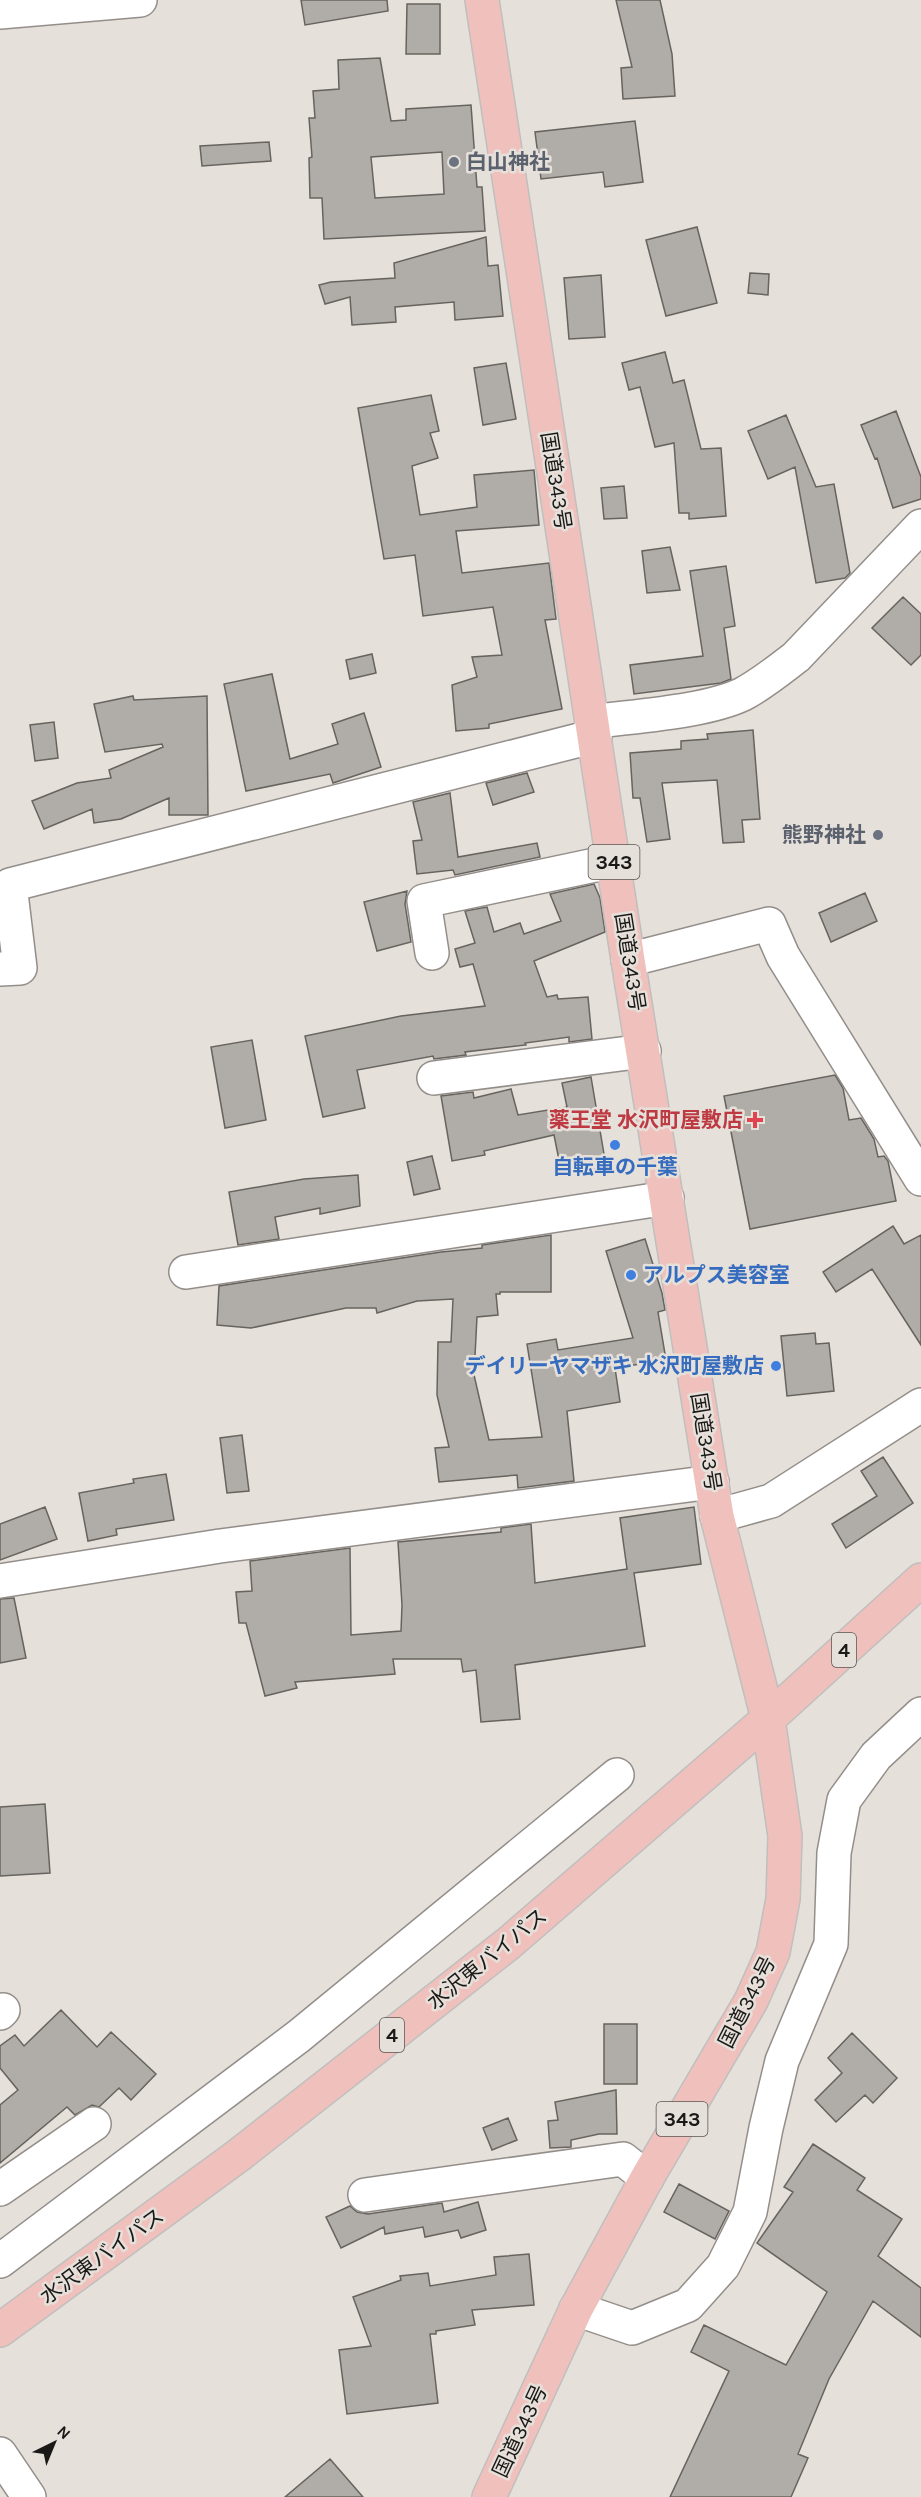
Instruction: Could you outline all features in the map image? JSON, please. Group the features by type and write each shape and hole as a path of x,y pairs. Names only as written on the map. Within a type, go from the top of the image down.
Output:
{"highway":[{"name":"国道343号","path":"482,0 628,960 717,1516 768,1719 785,1836 783,1899 773,1952 752,2001 647,2178 576,2309 489,2497"},
{"name":"水沢東バイパス","path":"0,2330 239,2155 499,1951 768,1719 921,1580"}],"street":[{"path":"0,12 140,0"},
{"path":"0,969 20,968 10,885 594,729 741,695 774,675 796,657 921,525"},
{"path":"432,953 424,901 614,861"},
{"path":"628,960 769,924 783,956 921,1179"},
{"path":"434,1078 644,1051"},
{"path":"186,1272 667,1198"},
{"path":"717,1516 771,1501 921,1405"},
{"path":"0,1581 220,1546 712,1482"},
{"path":"576,2309 632,2328 687,2305 723,2266 750,2212 782,2061 831,1944 834,1853 844,1800 876,1756 921,1714"},
{"path":"0,2261 299,2036 617,1775"},
{"path":"0,2189 94,2124"},
{"path":"365,2195 623,2159 647,2178"},
{"path":"3,2464 29,2497"}],"building":[{"path":"301,0 387,0 388,11 305,25"},
{"path":"616,0 660,0 672,54 675,96 623,99 621,68 632,67"},
{"path":"407,4 440,4 440,54 406,54"},
{"path":"380,58 391,121 406,120 406,109 471,105 477,187 482,187 485,231 324,239 322,198 310,198 309,158 312,157 309,118 315,118 313,91 339,89 338,60","holes":["442,152 444,194 375,198 371,157"]},
{"path":"635,121 643,182 605,187 603,172 541,179 535,132"},
{"path":"269,142 271,161 202,166 200,146"},
{"path":"697,227 717,303 666,316 646,240"},
{"path":"486,237 488,266 498,265 503,316 455,320 454,302 395,307 396,322 352,325 350,297 325,304 319,285 331,282 395,278 394,263"},
{"path":"750,273 769,274 768,295 748,293"},
{"path":"601,275 605,337 569,339 564,278"},
{"path":"665,352 673,383 684,380 701,449 721,448 726,516 689,519 689,513 679,513 674,443 655,447 640,387 629,390 622,363"},
{"path":"506,363 516,419 483,425 474,368"},
{"path":"431,395 439,431 430,433 438,458 412,466 420,515 477,507 474,475 534,470 539,525 456,531 462,573 549,563 556,619 545,620 562,709 489,724 489,728 456,731 452,685 477,677 472,657 502,655 493,607 423,616 415,555 384,559 358,408"},
{"path":"896,411 921,477 921,499 893,508 877,458 875,459 861,425"},
{"path":"786,415 816,487 834,484 850,573 845,578 816,583 795,467 768,479 748,431"},
{"path":"624,486 627,518 604,519 601,488"},
{"path":"670,547 680,590 647,593 642,551"},
{"path":"726,566 735,626 724,628 731,679 721,683 634,694 630,665 703,656 690,571"},
{"path":"903,597 921,614 921,655 911,665 872,628"},
{"path":"372,654 376,673 350,679 346,660"},
{"path":"272,674 290,759 338,744 332,724 364,713 381,767 333,783 330,774 246,791 224,684"},
{"path":"133,696 134,700 207,696 208,815 169,815 169,798 121,819 94,823 92,809 44,829 32,801 77,783 111,778 109,770 163,747 162,744 105,752 94,704"},
{"path":"54,722 58,758 35,761 30,725"},
{"path":"753,730 760,819 742,820 744,842 723,843 717,780 662,783 670,839 647,842 640,798 633,798 630,753 681,749 681,741 708,739 707,734"},
{"path":"527,773 534,792 493,805 486,783"},
{"path":"450,793 458,857 537,843 540,857 455,875 453,870 417,874 413,841 422,840 413,802"},
{"path":"594,884 600,898 605,932 534,961 547,997 557,995 558,999 588,997 592,1039 569,1042 569,1037 465,1052 466,1055 434,1059 433,1056 357,1070 365,1108 323,1117 305,1036 401,1016 485,1006 473,964 460,967 455,949 475,943 465,911 487,907 494,932 520,923 524,934 561,921 550,894"},
{"path":"407,891 405,904 411,942 377,951 364,902"},
{"path":"865,893 877,921 831,942 819,913"},
{"path":"252,1040 266,1120 225,1128 211,1047"},
{"path":"835,1075 843,1088 849,1120 861,1118 874,1139 878,1157 884,1156 888,1161 896,1201 750,1229 724,1096"},
{"path":"591,1077 606,1166 562,1175 554,1135 484,1151 485,1155 452,1161 441,1096 473,1092 474,1098 511,1089 518,1115 567,1107 562,1083"},
{"path":"432,1156 440,1189 414,1195 407,1162"},
{"path":"358,1175 360,1206 320,1214 320,1208 275,1217 279,1239 238,1245 229,1192 304,1179"},
{"path":"893,1226 904,1244 921,1235 921,1345 872,1269 836,1292 823,1272"},
{"path":"551,1235 551,1292 500,1292 496,1294 498,1315 477,1317 474,1375 489,1440 542,1437 527,1344 556,1339 558,1350 633,1338 606,1251 645,1239 665,1310 658,1312 666,1360 615,1368 620,1402 567,1411 574,1481 518,1488 517,1475 439,1482 435,1448 449,1447 437,1395 438,1342 451,1342 453,1299 417,1301 377,1313 376,1308 346,1308 251,1328 217,1325 219,1286 441,1252 482,1248 482,1245"},
{"path":"815,1333 816,1344 829,1343 834,1391 787,1396 781,1336"},
{"path":"242,1435 249,1491 227,1493 220,1438"},
{"path":"883,1457 913,1503 846,1548 832,1524 877,1496 861,1471"},
{"path":"166,1474 174,1520 116,1529 117,1535 88,1541 79,1493 134,1483 133,1479"},
{"path":"45,1507 57,1539 0,1560 0,1524"},
{"path":"694,1507 701,1564 634,1573 645,1646 515,1665 520,1719 481,1722 476,1670 463,1672 461,1659 393,1659 395,1674 295,1682 297,1688 265,1696 246,1623 239,1623 236,1592 252,1591 250,1561 350,1548 351,1635 401,1631 402,1605 398,1542 501,1532 501,1528 531,1524 535,1583 627,1569 620,1518"},
{"path":"14,1598 26,1658 0,1663 0,1599"},
{"path":"45,1804 50,1873 0,1876 0,1807"},
{"path":"61,2010 97,2047 111,2032 156,2074 131,2100 119,2088 99,2107 92,2105 75,2115 67,2107 0,2163 0,2105 18,2090 0,2068 0,2046 15,2035 24,2046"},
{"path":"604,2024 637,2024 637,2084 604,2084"},
{"path":"852,2033 897,2078 873,2103 865,2095 836,2122 815,2100 842,2073 828,2058"},
{"path":"616,2090 617,2134 599,2134 571,2140 571,2147 550,2148 548,2121 558,2120 555,2102"},
{"path":"508,2118 517,2140 492,2150 483,2128"},
{"path":"813,2144 865,2178 857,2190 902,2219 878,2256 921,2288 921,2337 873,2301 829,2379 798,2454 808,2458 791,2497 670,2497 729,2371 691,2352 704,2325 786,2365 827,2292 757,2243 793,2192 784,2187"},
{"path":"679,2184 729,2211 715,2239 664,2212"},
{"path":"478,2202 486,2230 461,2238 458,2230 425,2237 423,2227 385,2234 384,2227 341,2248 326,2217 350,2206 357,2212 368,2214 442,2203 444,2212"},
{"path":"529,2254 534,2305 472,2310 475,2325 430,2334 438,2403 347,2414 339,2350 371,2346 353,2297 401,2280 400,2276 428,2273 430,2286 496,2275 494,2257"},
{"path":"330,2459 363,2497 285,2497"}],"place":[{"name":"白山神社","path":"454,162"},
{"name":"熊野神社","path":"878,835"},
{"name":"薬王堂 水沢町屋敷店","path":"755,1120"},
{"name":"自転車の千葉","path":"615,1145"},
{"name":"アルプス美容室","path":"631,1275"},
{"name":"デイリーヤマザキ 水沢町屋敷店","path":"776,1366"}]}
